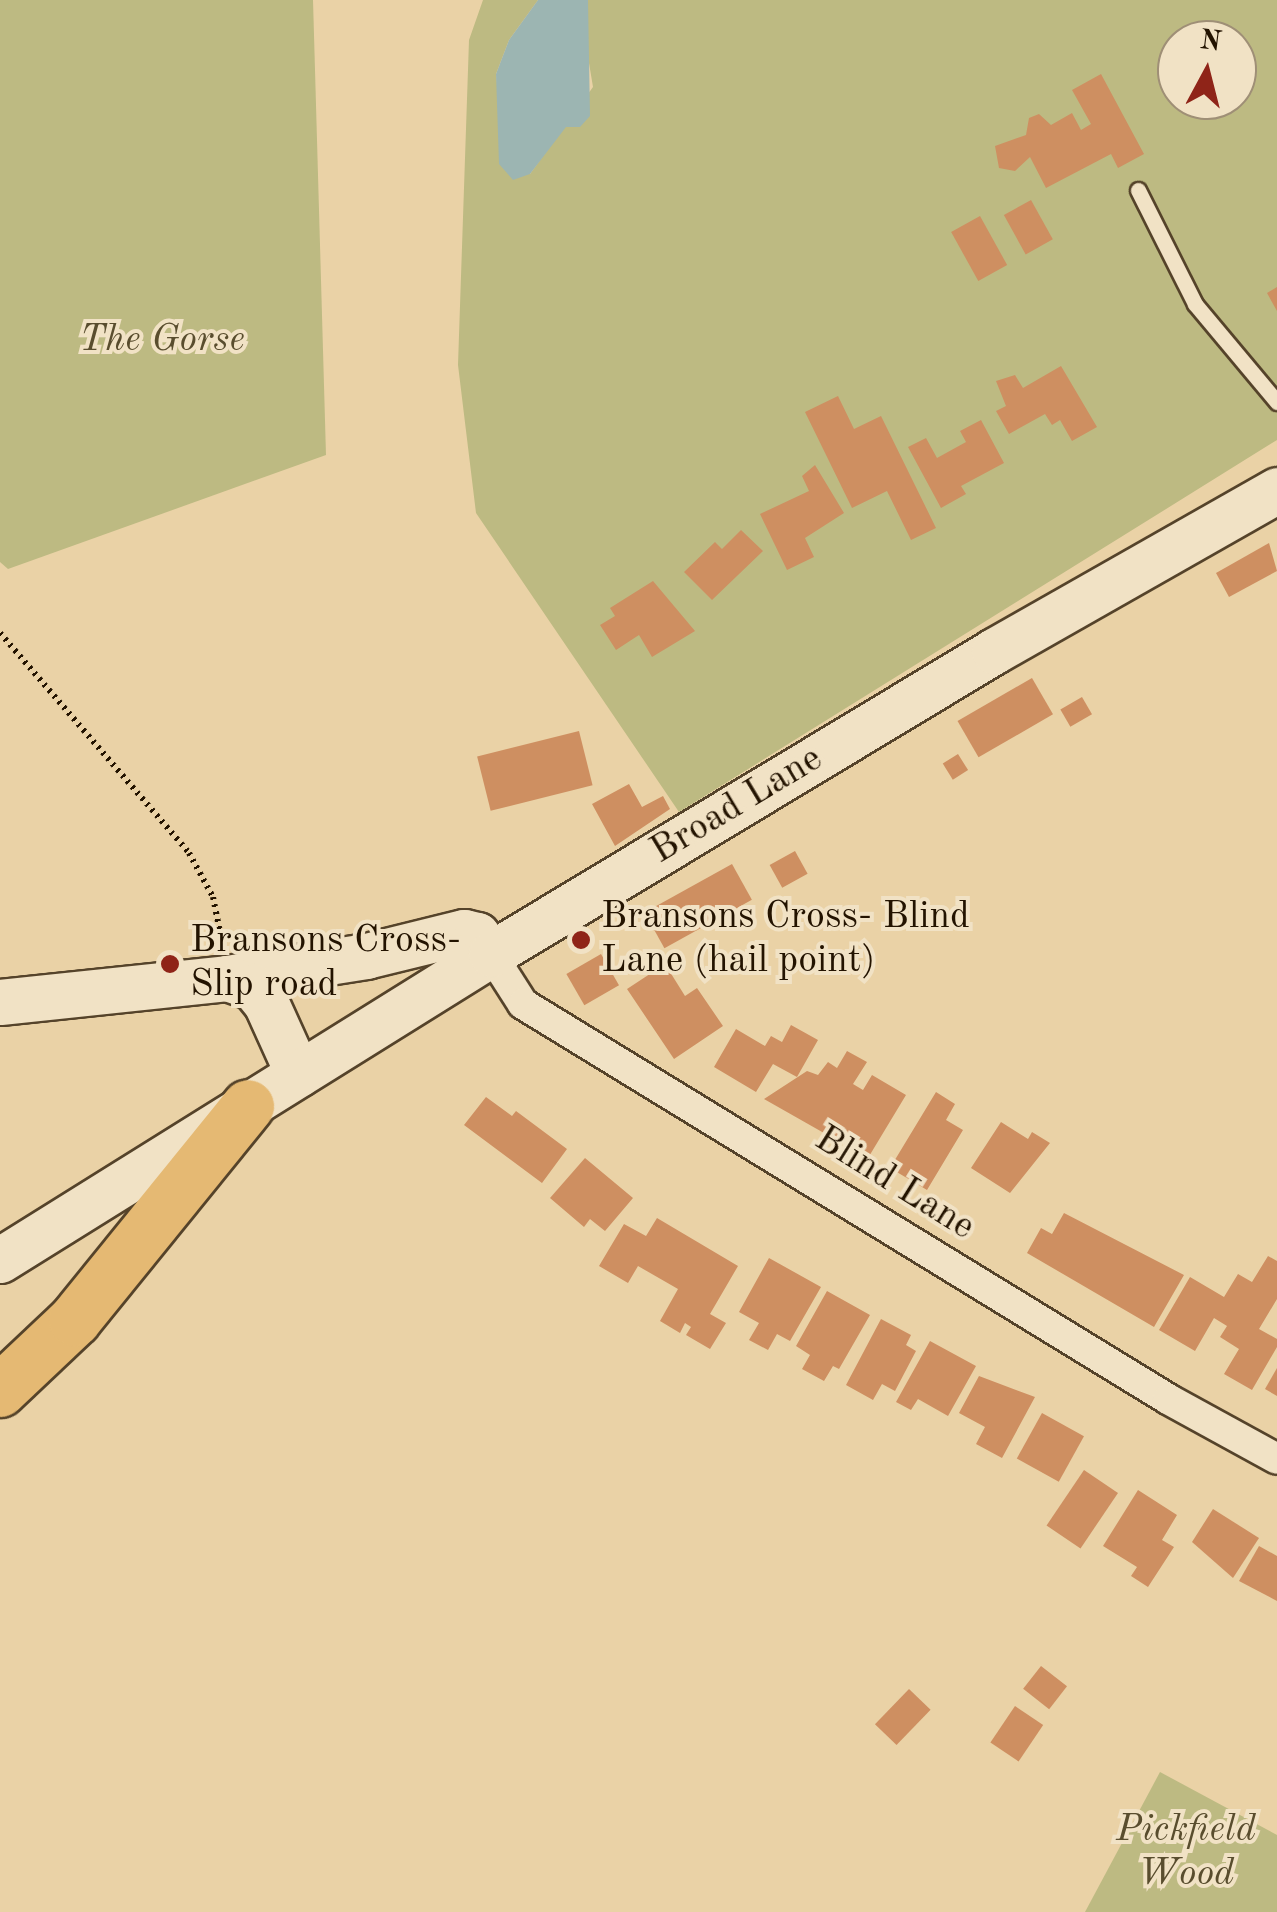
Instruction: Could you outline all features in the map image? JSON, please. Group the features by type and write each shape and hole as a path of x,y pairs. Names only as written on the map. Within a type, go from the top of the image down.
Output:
{"highway":[{"path":"0,1390 75,1320 248,1106"}],"main road":[{"name":"Broad Lane","path":"0,1260 491,954 994,651 1277,490"},
{"path":"0,1002 227,978 366,956 464,932 477,935 491,954"},
{"path":"227,978 253,987 266,1002 298,1074"}],"street":[{"name":"Blind Lane","path":"491,954 524,1004 1168,1400 1277,1459"}],"lane":[{"path":"1138,190 1195,304 1277,402"}],"path":[{"path":"0,633 190,852 213,897"}],"green space":[{"name":"The Gorse","path":"0,0 313,0 326,455 8,569 0,562"},
{"path":"483,0 538,0 509,40 496,74 499,101 530,174 593,87 584,33 588,0 1277,0 1277,440 679,812 476,513 458,365 469,40"},
{"name":"Pickfield Wood","path":"1160,1772 1277,1835 1277,1912 1085,1912"}],"water":[{"path":"538,0 588,0 590,116 580,127 566,127 530,174 513,180 499,164 496,74 509,40"}],"building":[{"path":"1101,74 1144,154 1118,168 1111,154 1046,188 1030,157 1015,171 999,168 995,146 1026,135 1029,118 1039,114 1051,125 1072,113 1081,130 1091,124 1072,90"},
{"path":"1031,200 1053,239 1026,254 1004,215"},
{"path":"980,216 1007,265 978,281 951,232"},
{"path":"1277,287 1277,311 1267,293"},
{"path":"1061,366 1097,427 1072,441 1060,420 1052,425 1045,414 1009,434 996,411 1006,406 996,381 1015,375 1023,388"},
{"path":"838,396 854,429 881,416 936,528 911,540 887,491 852,508 805,412"},
{"path":"981,420 1004,463 961,486 966,494 941,508 908,447 926,438 937,458 966,442 960,431"},
{"path":"815,465 844,513 805,538 814,557 787,570 760,514 809,491 802,476"},
{"path":"741,530 763,551 712,600 684,572 715,542 722,549"},
{"path":"1269,543 1277,571 1229,597 1216,573"},
{"path":"653,581 695,631 652,657 639,635 616,650 600,625 615,616 610,608"},
{"path":"1032,678 1053,714 979,757 958,721"},
{"path":"1082,697 1092,714 1070,727 1060,710"},
{"path":"579,731 593,785 491,811 477,756"},
{"path":"958,754 968,770 953,780 943,764"},
{"path":"629,784 642,807 663,796 670,809 615,846 592,804"},
{"path":"795,851 808,874 782,888 770,865"},
{"path":"732,864 752,900 664,948 645,912"},
{"path":"601,954 619,985 584,1005 566,974"},
{"path":"665,964 685,996 697,988 723,1026 674,1059 627,989"},
{"path":"791,1025 818,1040 797,1077 773,1064 756,1092 714,1067 736,1029 765,1046 771,1036 782,1042"},
{"path":"847,1051 867,1062 853,1084 863,1090 872,1075 906,1095 868,1158 764,1099 807,1071 818,1075 828,1062 837,1068"},
{"path":"936,1092 955,1104 946,1120 963,1130 927,1190 890,1168"},
{"path":"486,1097 512,1116 516,1111 567,1149 542,1183 464,1125"},
{"path":"1001,1122 1028,1139 1032,1132 1050,1143 1010,1193 971,1168"},
{"path":"585,1158 633,1198 605,1231 590,1219 584,1227 550,1198"},
{"path":"1064,1213 1184,1275 1154,1327 1027,1253 1041,1228 1052,1234"},
{"path":"657,1218 738,1266 710,1314 726,1323 710,1349 686,1335 691,1327 685,1323 680,1333 660,1321 678,1289 638,1266 628,1283 599,1266 624,1224 646,1236"},
{"path":"1268,1256 1277,1261 1277,1299 1259,1329 1277,1339 1277,1347 1252,1390 1224,1374 1239,1349 1220,1337 1227,1326 1214,1318 1195,1351 1159,1330 1190,1277 1224,1297 1238,1274 1252,1282"},
{"path":"769,1258 821,1287 790,1341 777,1334 768,1350 749,1340 759,1323 739,1312"},
{"path":"827,1291 870,1315 839,1369 833,1366 824,1381 802,1369 810,1355 796,1346"},
{"path":"881,1319 911,1335 906,1345 916,1351 895,1391 882,1384 873,1400 846,1385"},
{"path":"930,1341 976,1366 948,1416 918,1399 911,1410 896,1402"},
{"path":"1277,1368 1277,1396 1265,1389"},
{"path":"979,1376 1035,1397 1002,1458 976,1444 985,1427 959,1413"},
{"path":"1042,1413 1084,1436 1059,1482 1017,1458"},
{"path":"1084,1470 1118,1493 1081,1548 1047,1526"},
{"path":"1138,1490 1177,1515 1162,1540 1174,1547 1148,1587 1131,1576 1137,1567 1103,1546"},
{"path":"1213,1509 1259,1538 1233,1578 1192,1542"},
{"path":"1259,1546 1277,1556 1277,1601 1239,1581"},
{"path":"1041,1666 1067,1686 1049,1709 1023,1689"},
{"path":"909,1689 931,1710 897,1745 875,1724"},
{"path":"1015,1706 1043,1725 1019,1761 990,1742"}],"place":[{"name":"Bransons Cross- Blind Lane (hail point)","path":"581,940"},
{"name":"Bransons Cross- Slip road","path":"170,964"}]}
